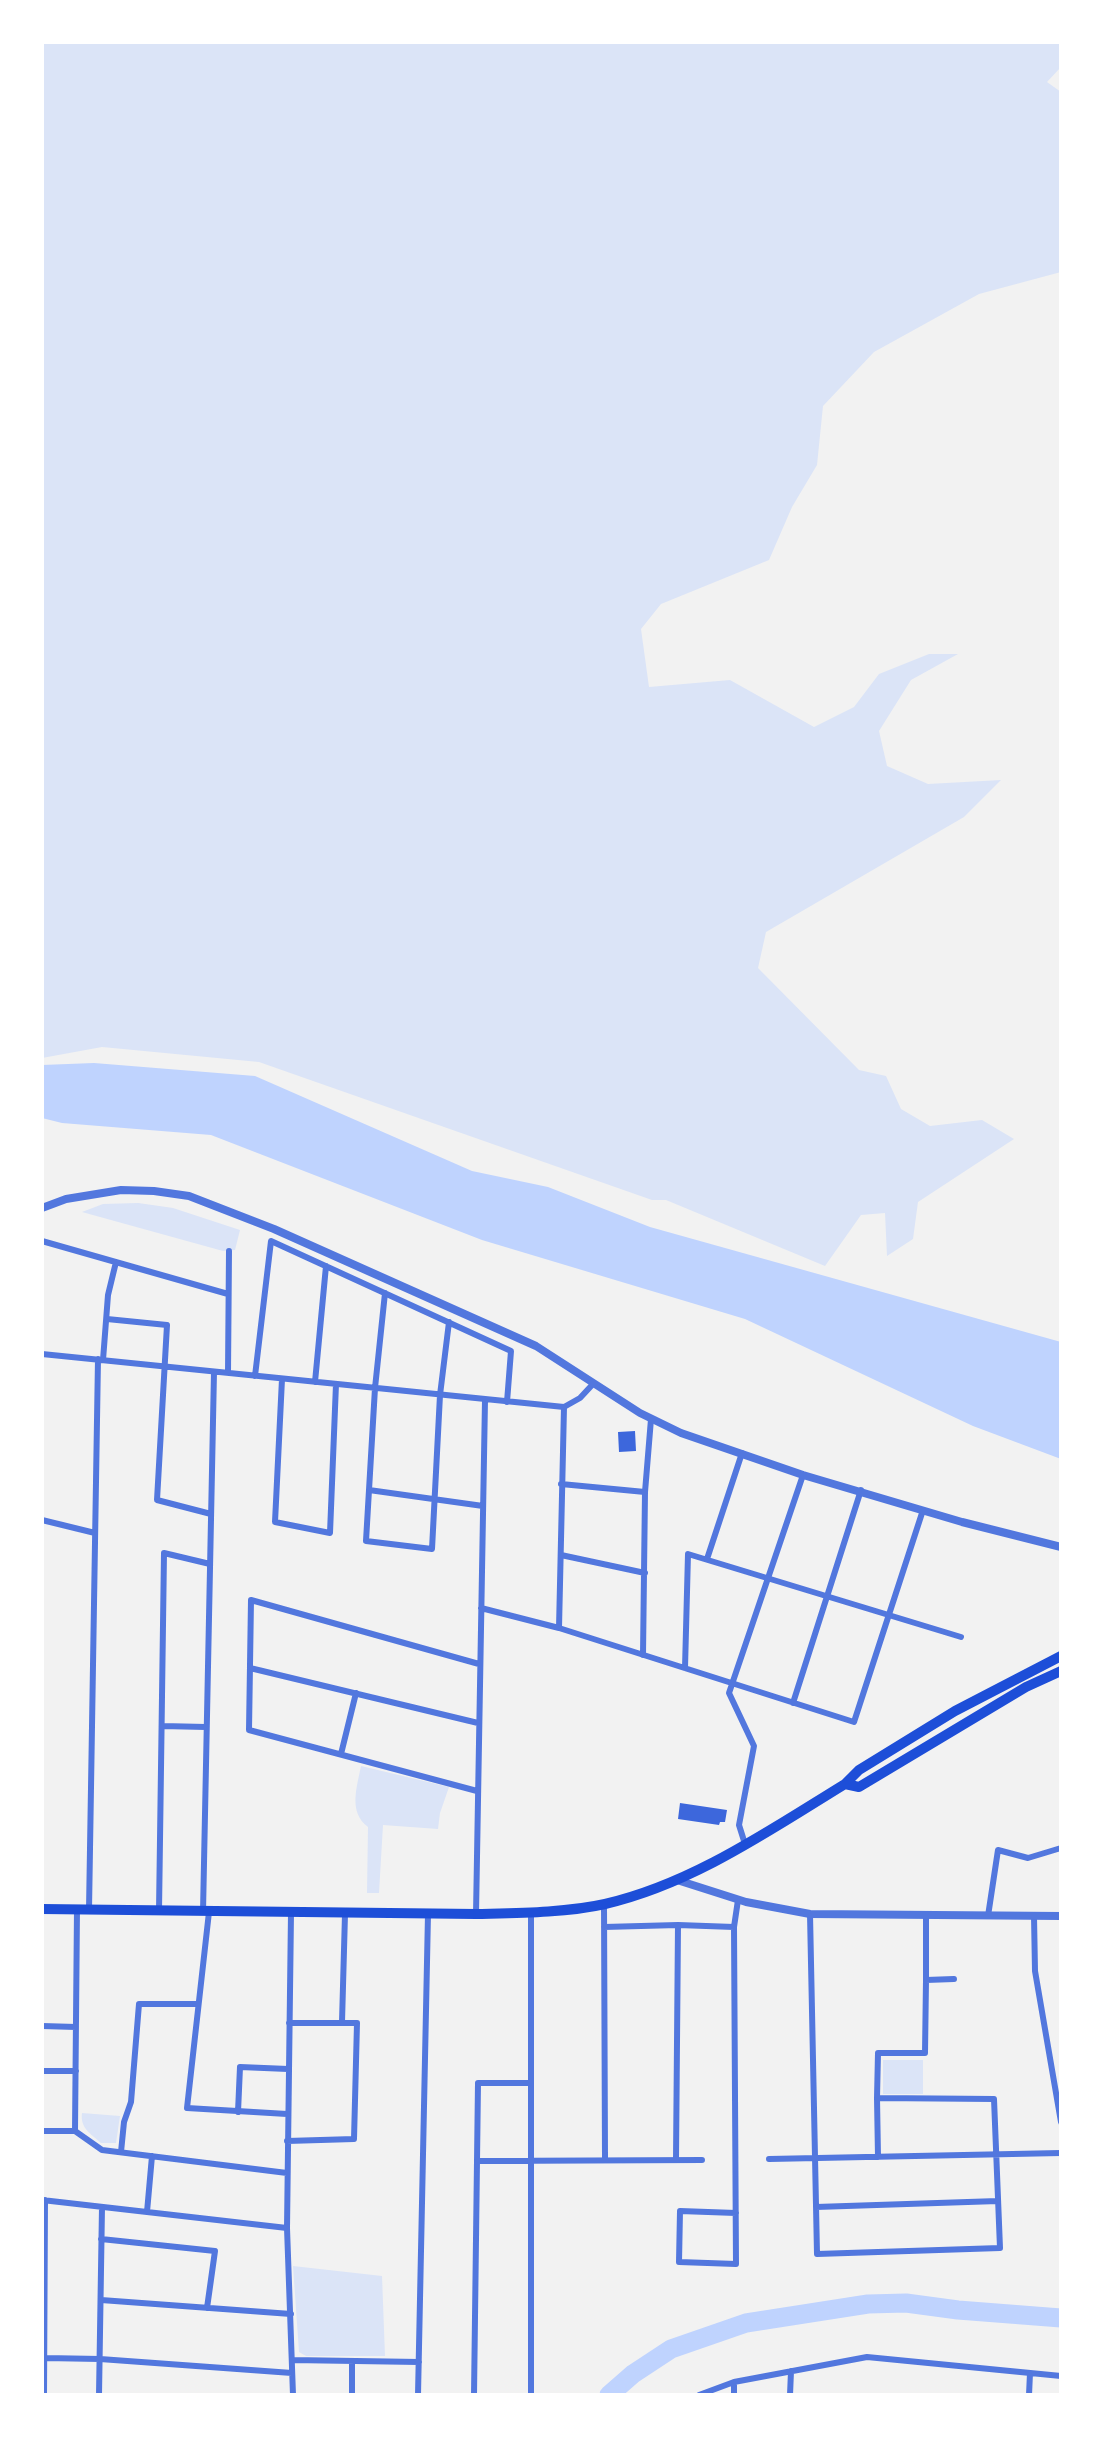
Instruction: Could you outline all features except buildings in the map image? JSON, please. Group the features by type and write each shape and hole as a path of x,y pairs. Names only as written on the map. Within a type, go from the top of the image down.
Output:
{"highway":[{"path":"42,1909 476,1914 531,1912 604,1904 676,1880 744,1844 845,1784 859,1770 955,1711 1061,1657"},
{"path":"845,1784 859,1787 1027,1687 1061,1671"}],"street":[{"path":"42,1208 66,1199 121,1190 189,1196 287,1235 536,1346 651,1419 681,1433 803,1475 1061,1547"},
{"path":"42,1241 228,1294"},
{"path":"255,1376 271,1241 511,1351 507,1402"},
{"path":"228,1373 229,1251"},
{"path":"75,2131 76,2027 83,1909 100,1360 108,1295 116,1262"},
{"path":"315,1382 326,1266"},
{"path":"386,1293 375,1388 366,1541 432,1549 440,1395 449,1322"},
{"path":"107,1319 167,1325 157,1500 211,1514"},
{"path":"42,1353 564,1407 580,1398 593,1384"},
{"path":"214,1372 206,1727 206,1912 187,2108 287,2114"},
{"path":"282,1379 275,1522 330,1533 336,1384"},
{"path":"476,1914 485,1400"},
{"path":"559,1628 564,1407"},
{"path":"643,1655 645,1492 651,1419"},
{"path":"707,1559 741,1453"},
{"path":"744,1844 739,1825 754,1746 729,1693 803,1475"},
{"path":"561,1484 645,1492"},
{"path":"369,1490 483,1506"},
{"path":"793,1703 861,1490"},
{"path":"481,1608 559,1628 854,1722 923,1510"},
{"path":"42,1520 95,1533"},
{"path":"159,1911 164,1553 210,1564"},
{"path":"685,1668 688,1554 961,1637"},
{"path":"561,1555 645,1573"},
{"path":"477,1791 249,1730 251,1600 480,1664"},
{"path":"250,1668 478,1723"},
{"path":"341,1754 356,1693"},
{"path":"162,1726 206,1727"},
{"path":"988,1916 998,1850 1028,1858 1061,1848"},
{"path":"676,1880 738,1900 810,1914 1061,1916"},
{"path":"736,2213 680,2211 679,2262 736,2264 736,2213 734,1927 738,1900"},
{"path":"604,1904 605,2160"},
{"path":"531,1912 531,2395"},
{"path":"291,1913 287,2228 293,2395"},
{"path":"342,2022 345,1914"},
{"path":"418,2395 428,1914"},
{"path":"810,1914 817,2254 1000,2248 994,2099 877,2098"},
{"path":"878,2157 878,2053 925,2053 926,1916"},
{"path":"1034,1916 1035,1971 1061,2122"},
{"path":"676,2160 678,1925"},
{"path":"604,1927 734,1927"},
{"path":"926,1980 954,1979"},
{"path":"121,2152 124,2122 131,2102 139,2004 197,2004"},
{"path":"287,2141 354,2139 357,2022 289,2023"},
{"path":"42,2026 76,2027"},
{"path":"237,2112 240,2067 288,2069"},
{"path":"42,2071 76,2071"},
{"path":"474,2395 478,2083 531,2083"},
{"path":"42,2130 75,2131 102,2150 287,2173"},
{"path":"769,2159 1061,2153"},
{"path":"147,2212 152,2155"},
{"path":"477,2161 702,2160"},
{"path":"44,2395 44,2200 287,2228"},
{"path":"816,2207 999,2201"},
{"path":"99,2395 102,2207"},
{"path":"101,2239 215,2251 207,2308"},
{"path":"101,2300 290,2314"},
{"path":"699,2395 734,2382 867,2357 1061,2376"},
{"path":"45,2358 100,2359 292,2373"},
{"path":"292,2360 419,2362"},
{"path":"352,2361 352,2395"},
{"path":"790,2395 791,2371"},
{"path":"1029,2395 1030,2373"},
{"path":"734,2382 734,2395"}],"shaded area":[{"path":"42,42 1061,42 1061,67 1047,82 1061,92 1061,272 979,294 874,352 823,406 817,465 792,507 769,560 661,604 641,629 649,687 730,680 814,727 854,707 879,674 929,654 958,654 911,680 879,731 887,766 928,784 1001,780 964,817 766,932 758,968 859,1070 886,1076 901,1109 930,1126 982,1120 1014,1139 918,1202 913,1239 887,1256 885,1213 861,1215 825,1266 666,1200 652,1200 259,1062 102,1047 42,1058"},
{"path":"138,1203 173,1208 240,1230 235,1250 223,1251 82,1212 103,1204"},
{"path":"361,1766 449,1787 440,1813 438,1829 383,1825 379,1893 367,1893 368,1827 356,1807"},
{"path":"883,2060 923,2060 923,2094 883,2094"},
{"path":"82,2113 120,2116 116,2143 101,2143 93,2136 84,2126"},
{"path":"293,2266 382,2276 385,2356 306,2356 299,2352"}],"water":[{"path":"94,1063 255,1076 472,1171 548,1187 650,1227 1061,1342 1061,1459 973,1426 745,1319 482,1240 211,1135 62,1123 42,1118 42,1065"}],"waterway":[{"path":"609,2395 633,2374 671,2349 746,2323 868,2304 906,2303 1061,2318"}]}
